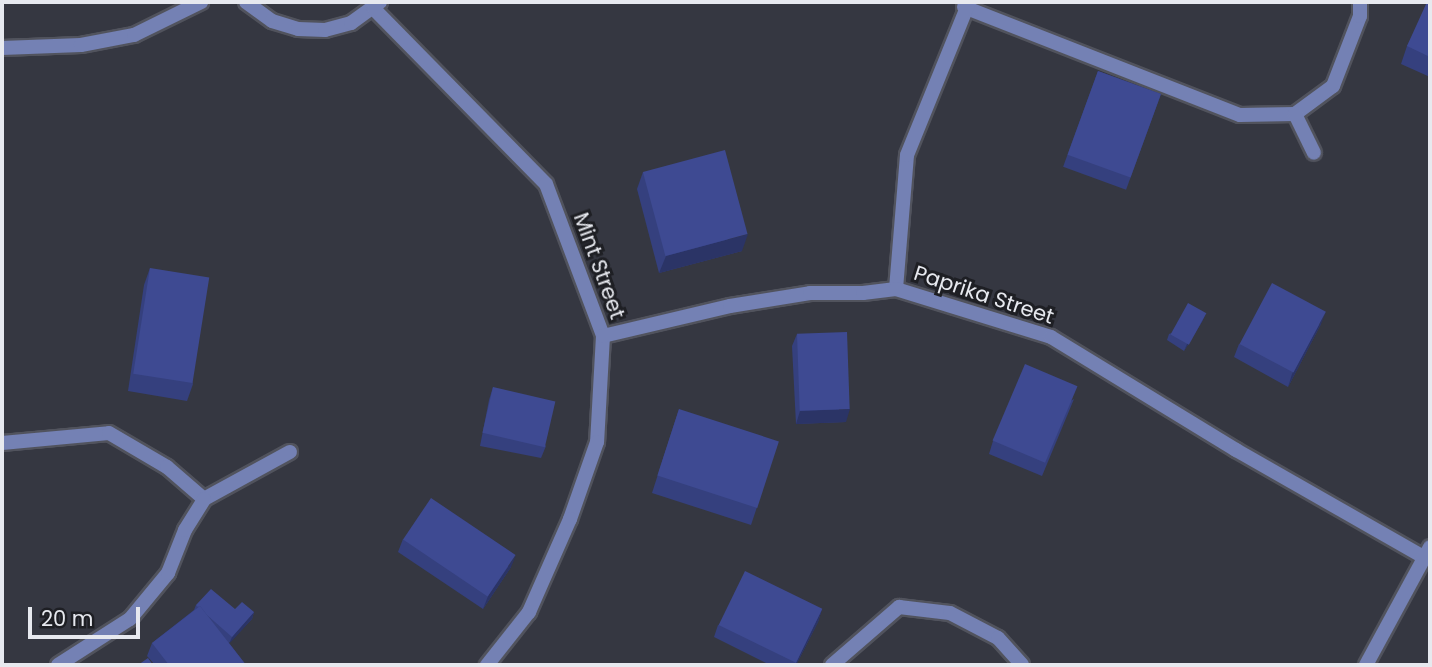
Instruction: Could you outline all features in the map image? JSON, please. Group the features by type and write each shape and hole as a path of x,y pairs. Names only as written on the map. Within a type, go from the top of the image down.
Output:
{"street":[{"path":"2,48 81,45 134,35 201,2"},
{"path":"246,2 272,21 298,29 325,30 351,23 377,5"},
{"path":"896,289 907,155 967,4 1240,115 1295,114 1332,86 1360,16 1360,2"},
{"name":"Mint Street","path":"377,5 546,184 603,337 597,442 570,519 529,612 487,665"},
{"path":"1295,114 1314,153"},
{"name":"Paprika Street","path":"603,337 730,306 810,293 863,293 896,289 1051,337 1236,450 1428,553"},
{"path":"2,443 109,433 167,467 204,499"},
{"path":"58,665 130,619 168,573 185,530 204,499 290,452"},
{"path":"1366,665 1428,553"},
{"path":"832,665 899,607 950,613 998,638 1022,665"}],"building":[{"path":"1427,2 1430,2 1430,57 1407,46"},
{"path":"1098,71 1161,94 1131,178 1068,155"},
{"path":"725,150 748,234 665,256 643,172"},
{"path":"150,268 209,277 193,383 133,374"},
{"path":"1272,283 1326,312 1293,373 1240,344"},
{"path":"1188,303 1206,313 1189,345 1171,334"},
{"path":"847,332 850,409 800,411 797,334"},
{"path":"1025,364 1077,386 1045,463 993,440"},
{"path":"493,387 555,401 545,447 482,433"},
{"path":"679,409 779,441 757,508 657,476"},
{"path":"431,498 516,555 488,596 403,539"},
{"path":"745,571 822,609 796,663 719,625"},
{"path":"211,589 235,609 242,602 254,612 232,637 196,605"},
{"path":"200,606 246,665 169,665 152,643"},
{"path":"148,658 153,665 138,665"}]}
